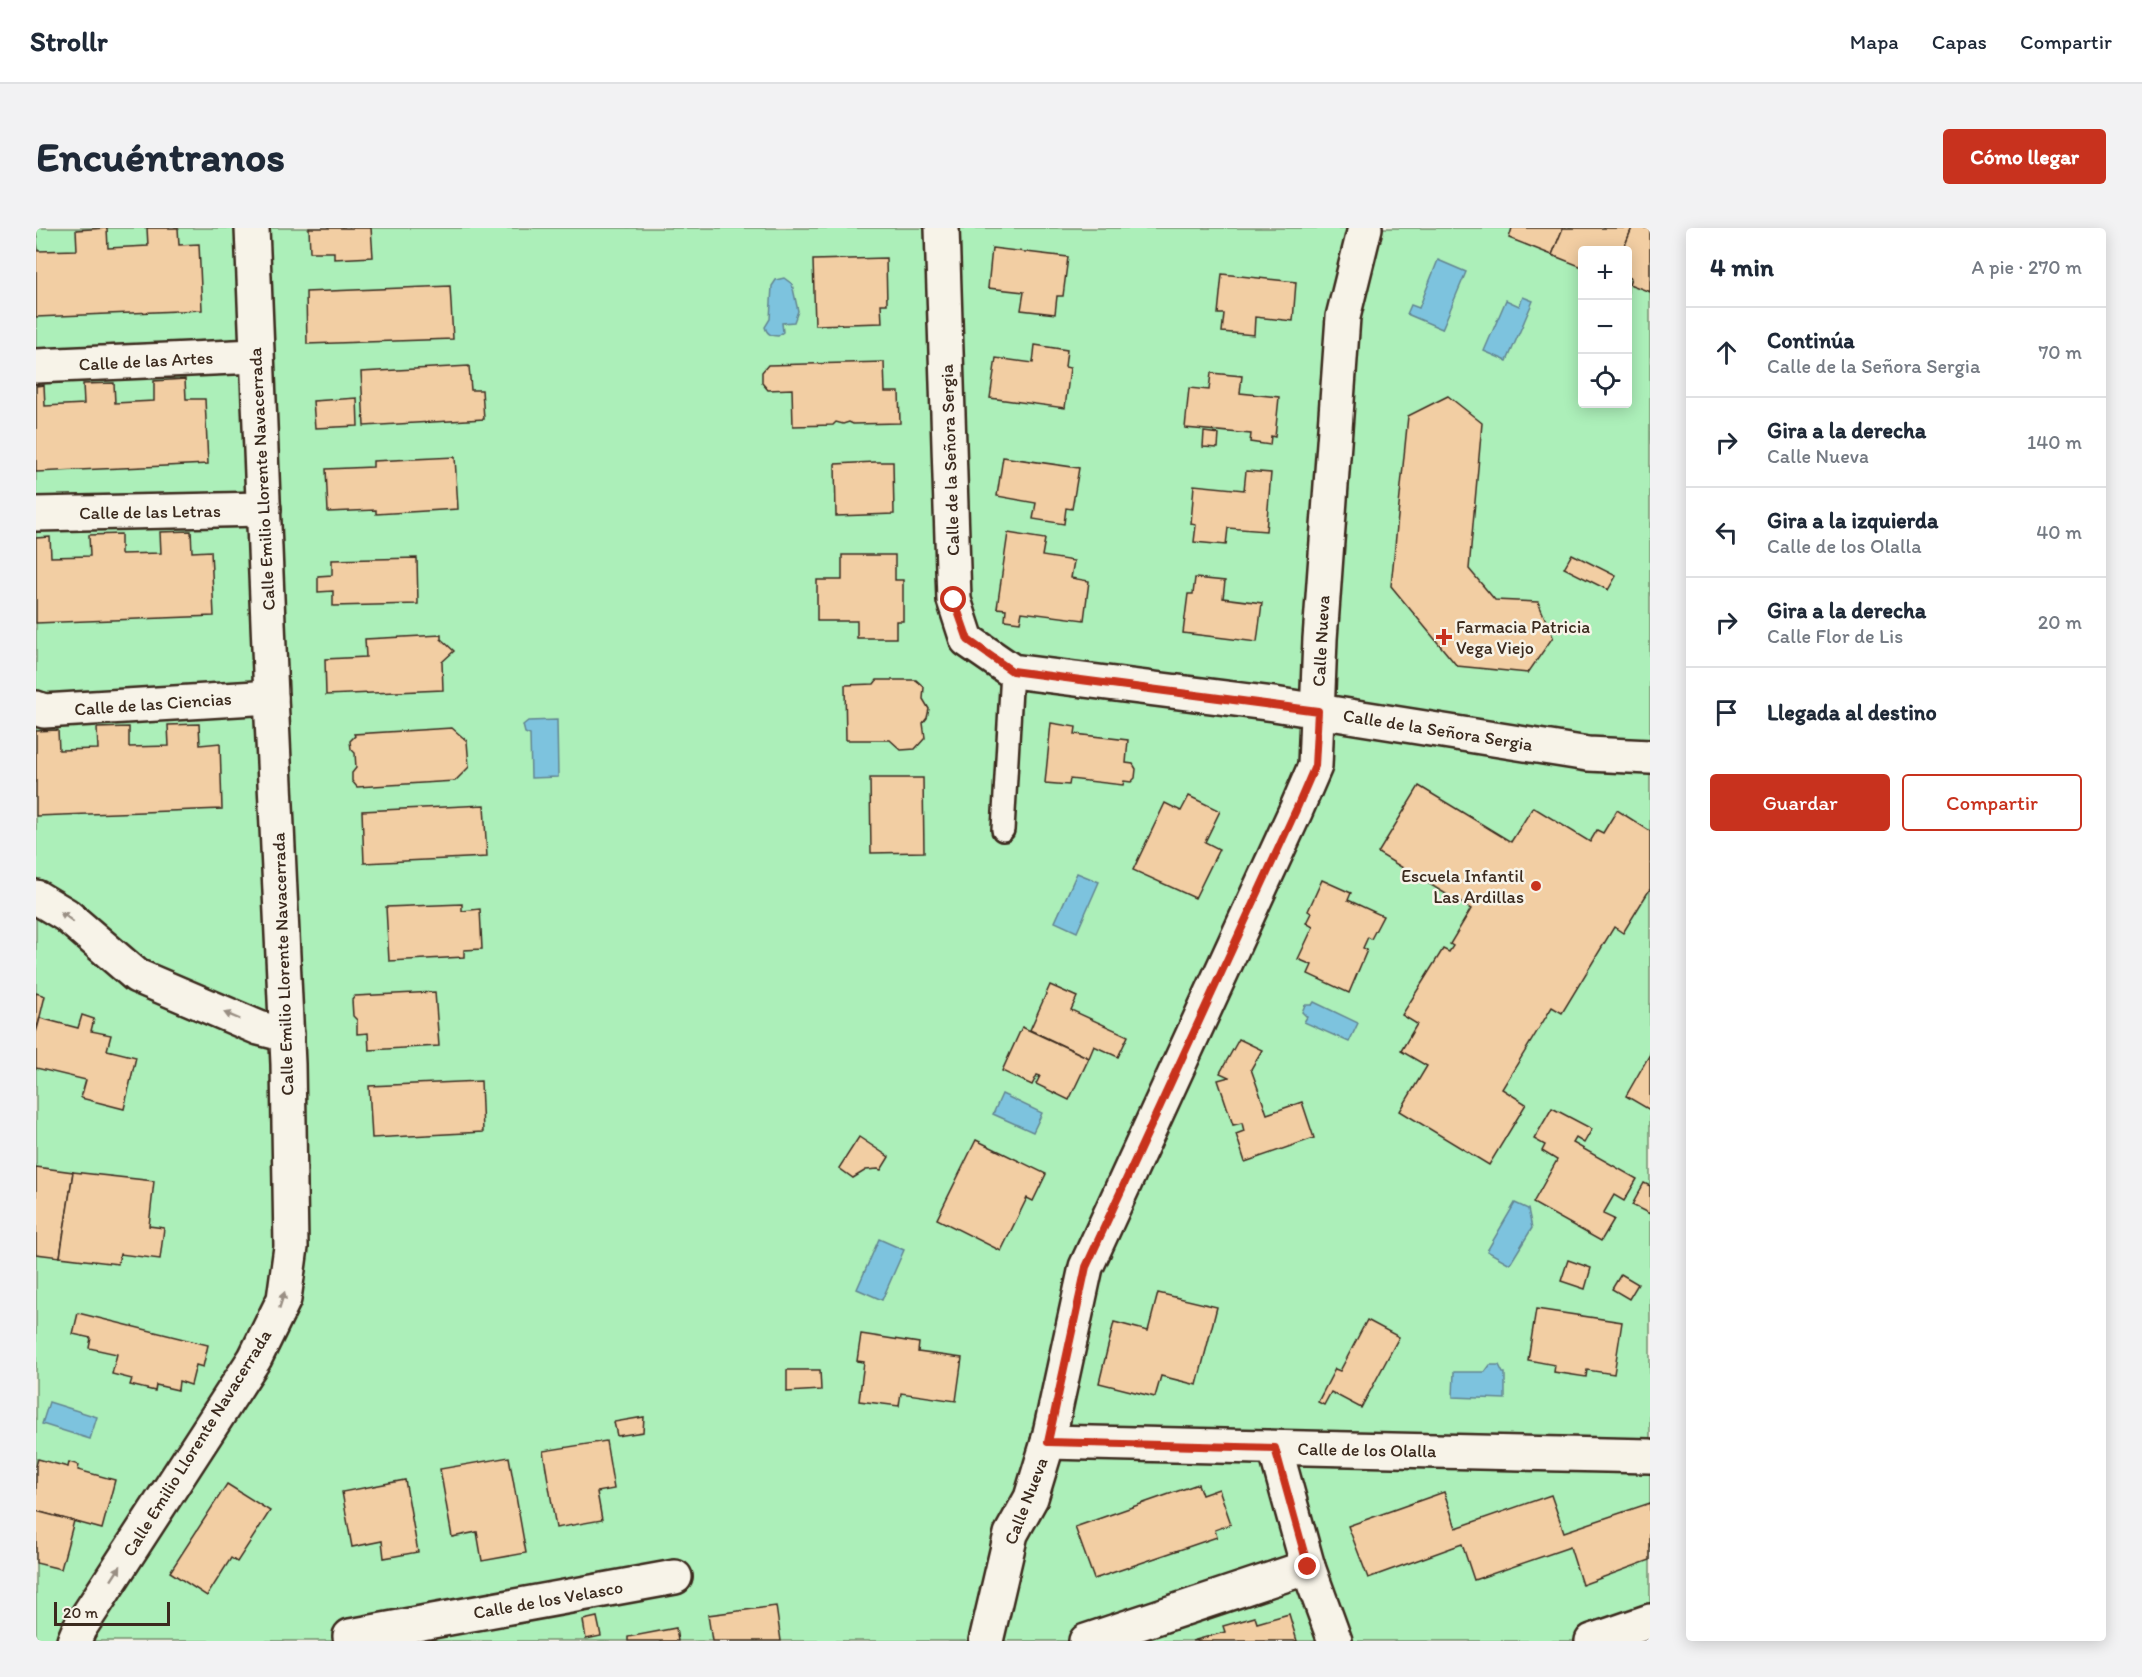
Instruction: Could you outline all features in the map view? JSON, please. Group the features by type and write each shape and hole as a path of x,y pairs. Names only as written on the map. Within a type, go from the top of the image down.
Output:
{"street":[{"name":"Calle Emilio Llorente Navacerrada","path":"74,1641 255,1358 284,1299 291,1247 287,1035 252,228"},
{"name":"Calle de la Señora Sergia","path":"942,228 954,600 968,640 1012,671 1318,711 1588,754 1650,757"},
{"name":"Calle Nueva","path":"986,1641 1011,1534 1031,1498 1048,1442 1086,1267 1315,766 1320,639 1342,317 1365,228"},
{"name":"Calle de las Artes","path":"36,366 256,356"},
{"name":"Calle de las Letras","path":"36,514 264,509"},
{"name":"Calle de las Ciencias","path":"36,708 44,711 271,697"},
{"path":"36,897 66,915 137,976 259,1028 287,1035"},
{"name":"Calle de los Olalla","path":"1048,1442 1650,1455"},
{"path":"1275,1448 1308,1567 1335,1641"},
{"path":"1086,1641 1308,1567"},
{"name":"Calle de los Velasco","path":"350,1636 479,1627 675,1577"},
{"path":"1592,1641 1650,1621"}],"lane":[{"path":"1003,830 1012,671"}],"green space":[{"path":"36,228 1650,228 1650,1641 36,1641"}],"water":[{"path":"1438,260 1466,272 1442,329 1407,314 1411,305 1419,308"},
{"path":"784,278 792,284 798,311 794,322 782,323 783,332 778,336 773,336 765,327 770,319 772,286 776,280"},
{"path":"1523,297 1533,301 1507,361 1484,351 1506,300 1519,306"},
{"path":"557,720 558,777 531,778 530,735 525,733 523,725 528,721"},
{"path":"1077,873 1099,882 1077,932 1055,922"},
{"path":"1314,1002 1358,1023 1349,1042 1304,1022 1307,1017 1302,1012 1305,1005 1312,1005"},
{"path":"1002,1094 1042,1113 1033,1132 993,1114"},
{"path":"1515,1203 1528,1209 1532,1228 1510,1264 1487,1251"},
{"path":"879,1239 904,1250 882,1300 857,1289"},
{"path":"1490,1365 1499,1365 1505,1373 1505,1399 1453,1397 1454,1372 1485,1372"},
{"path":"49,1402 97,1417 90,1439 42,1424"}],"building":[{"path":"107,228 108,248 148,246 147,228 178,228 179,245 199,244 202,310 36,317 36,232 38,251 77,250 76,230"},
{"path":"309,228 371,228 373,257 334,259 334,252 310,252"},
{"path":"1512,228 1563,228 1552,255 1509,238"},
{"path":"1563,228 1632,228 1625,246 1578,246 1578,265 1552,255"},
{"path":"1632,228 1650,228 1650,292 1632,285 1632,246 1625,246"},
{"path":"992,248 1068,257 1063,296 1057,296 1055,314 1021,310 1024,292 988,288"},
{"path":"886,258 887,304 881,304 882,323 815,325 813,260"},
{"path":"1222,274 1296,282 1293,321 1255,317 1254,335 1222,332 1224,314 1218,314"},
{"path":"450,286 453,339 307,344 306,292"},
{"path":"1035,345 1067,350 1065,367 1070,368 1065,408 990,398 996,358 1033,363"},
{"path":"884,362 885,392 899,392 900,423 853,424 849,422 843,424 836,422 833,425 793,426 792,389 768,390 762,383 762,372 768,365"},
{"path":"469,366 471,390 482,390 484,419 364,426 361,372"},
{"path":"1211,373 1242,376 1240,393 1279,397 1275,437 1271,436 1270,445 1250,442 1251,434 1185,428 1189,388 1209,390"},
{"path":"185,379 186,399 205,399 208,464 36,472 36,386 44,385 45,406 84,404 83,384 114,383 115,403 154,401 154,381"},
{"path":"1448,396 1482,423 1469,569 1495,600 1538,602 1553,637 1528,673 1457,666 1391,586 1408,416"},
{"path":"357,398 358,426 315,428 313,401"},
{"path":"1204,432 1219,434 1218,448 1203,447"},
{"path":"455,457 458,509 376,514 376,510 328,512 326,469 373,467 373,461"},
{"path":"1003,457 1079,468 1072,509 1066,508 1064,524 1033,519 1036,503 997,496"},
{"path":"893,462 894,514 836,516 835,464"},
{"path":"1246,471 1271,473 1266,531 1228,528 1226,545 1194,542 1196,525 1191,524 1194,485 1244,490"},
{"path":"191,531 192,552 211,551 214,616 36,623 36,538 50,537 51,557 90,556 89,535 121,534 121,554 161,553 160,532"},
{"path":"1008,533 1045,539 1042,556 1074,561 1071,578 1089,581 1084,620 1022,612 1020,622 1005,620 1006,609 997,608"},
{"path":"1572,554 1616,576 1608,590 1564,568"},
{"path":"842,555 895,555 895,580 903,580 903,621 896,621 896,638 857,638 857,621 817,621 817,580 842,580"},
{"path":"417,558 418,604 333,606 333,591 318,592 318,576 332,575 332,560"},
{"path":"1195,578 1225,581 1223,598 1262,603 1257,642 1183,633 1188,594 1193,594"},
{"path":"441,635 441,639 454,651 442,662 443,690 326,695 325,659 366,657 365,639"},
{"path":"877,680 916,680 924,687 923,699 929,709 923,723 925,738 915,749 901,750 890,740 846,740 845,685 874,684"},
{"path":"1051,723 1076,727 1075,734 1128,740 1126,763 1133,764 1136,769 1135,778 1131,782 1124,781 1123,785 1070,779 1069,785 1045,783"},
{"path":"199,724 200,745 220,743 222,809 36,816 36,731 58,730 59,750 98,749 97,728 129,727 129,747 169,746 168,725"},
{"path":"452,728 467,741 469,767 455,781 357,787 352,781 352,773 356,768 355,753 351,749 350,741 355,736 354,734"},
{"path":"870,778 923,778 924,852 871,853"},
{"path":"1419,786 1511,842 1533,807 1590,842 1597,830 1603,833 1617,810 1650,831 1650,889 1623,933 1614,927 1562,1013 1552,1007 1502,1089 1526,1104 1489,1165 1400,1111 1427,1066 1401,1051 1417,1024 1402,1015 1443,949 1449,952 1453,946 1450,944 1471,909 1378,853"},
{"path":"1189,796 1220,811 1205,842 1219,849 1195,898 1133,870 1165,803 1181,811"},
{"path":"484,805 487,857 364,863 362,811"},
{"path":"1322,880 1351,893 1348,900 1383,916 1371,939 1368,937 1363,948 1367,950 1349,993 1308,974 1312,965 1298,959 1313,927 1306,923 1311,913 1308,911"},
{"path":"462,904 462,911 480,909 482,949 464,950 464,957 389,961 386,907"},
{"path":"1050,985 1077,997 1071,1010 1128,1036 1118,1057 1094,1046 1089,1058 1030,1030"},
{"path":"435,992 439,1046 369,1050 368,1033 357,1034 357,1020 353,1016 352,1000 355,996"},
{"path":"36,993 45,996 36,1033"},
{"path":"82,1015 94,1019 91,1031 111,1035 107,1050 136,1057 124,1109 81,1098 86,1080 36,1068 36,1033 40,1018 78,1028"},
{"path":"1022,1027 1089,1058 1069,1100 1036,1084 1040,1076 1037,1075 1032,1085 1002,1071"},
{"path":"1239,1039 1262,1050 1251,1069 1267,1114 1302,1102 1314,1138 1245,1162 1236,1134 1244,1131 1242,1123 1233,1125 1218,1080 1229,1077 1220,1073"},
{"path":"1650,1054 1650,1110 1626,1096"},
{"path":"481,1081 483,1132 372,1138 369,1086"},
{"path":"1552,1108 1592,1129 1584,1143 1576,1138 1573,1143 1637,1179 1624,1201 1614,1195 1603,1214 1614,1219 1601,1241 1533,1203 1557,1160 1542,1151 1545,1145 1534,1139"},
{"path":"859,1137 889,1157 881,1170 866,1170 853,1178 839,1168"},
{"path":"976,1140 1046,1174 1033,1201 1027,1198 1001,1251 937,1219"},
{"path":"36,1167 73,1172 60,1257 36,1254"},
{"path":"73,1172 154,1181 149,1226 164,1228 160,1259 120,1254 118,1264 60,1257"},
{"path":"1644,1183 1650,1186 1650,1214 1632,1205"},
{"path":"1568,1260 1591,1268 1585,1289 1561,1281"},
{"path":"1621,1274 1638,1284 1629,1299 1612,1289"},
{"path":"1158,1293 1217,1307 1197,1385 1161,1376 1155,1397 1099,1383 1114,1322 1148,1331"},
{"path":"1536,1309 1622,1322 1614,1374 1587,1370 1586,1377 1554,1372 1555,1365 1528,1360"},
{"path":"78,1313 208,1345 203,1367 196,1365 191,1385 179,1381 178,1390 156,1385 155,1391 130,1385 132,1379 112,1374 117,1354 89,1348 91,1338 73,1334"},
{"path":"1367,1320 1399,1337 1361,1408 1331,1392 1324,1405 1318,1402 1335,1369 1340,1371"},
{"path":"861,1334 919,1343 918,1352 962,1358 956,1401 901,1393 899,1406 859,1401 864,1362 857,1361"},
{"path":"787,1370 820,1370 821,1390 787,1392"},
{"path":"644,1417 643,1432 617,1436 614,1422"},
{"path":"606,1441 614,1489 597,1492 602,1520 556,1528 543,1451"},
{"path":"509,1457 526,1553 482,1561 477,1532 452,1537 440,1469"},
{"path":"38,1459 68,1467 69,1462 79,1465 78,1470 115,1480 102,1529 36,1511"},
{"path":"405,1480 418,1552 384,1558 382,1541 352,1547 342,1492"},
{"path":"227,1484 270,1511 237,1562 231,1558 207,1596 170,1572"},
{"path":"1198,1484 1202,1495 1219,1489 1231,1524 1215,1530 1217,1537 1094,1579 1075,1527"},
{"path":"1444,1492 1456,1528 1551,1495 1564,1532 1650,1503 1650,1560 1582,1585 1570,1547 1474,1580 1462,1544 1368,1578 1348,1526"},
{"path":"36,1511 74,1521 61,1569 36,1563"},
{"path":"776,1606 781,1641 712,1641 708,1615"},
{"path":"1289,1614 1297,1641 1192,1641 1225,1632 1223,1626 1255,1617 1257,1623"},
{"path":"597,1617 601,1636 586,1639 583,1620"},
{"path":"676,1628 678,1641 628,1641 628,1637"}],"place":[{"name":"Farmacia Patricia Vega Viejo","path":"1444,637"},
{"name":"Escuela Infantil Las Ardillas","path":"1536,886"}],"route":[{"path":"954,600 968,640 1012,671 1318,711 1315,766 1086,1267 1048,1442 1275,1448 1308,1567"}]}
